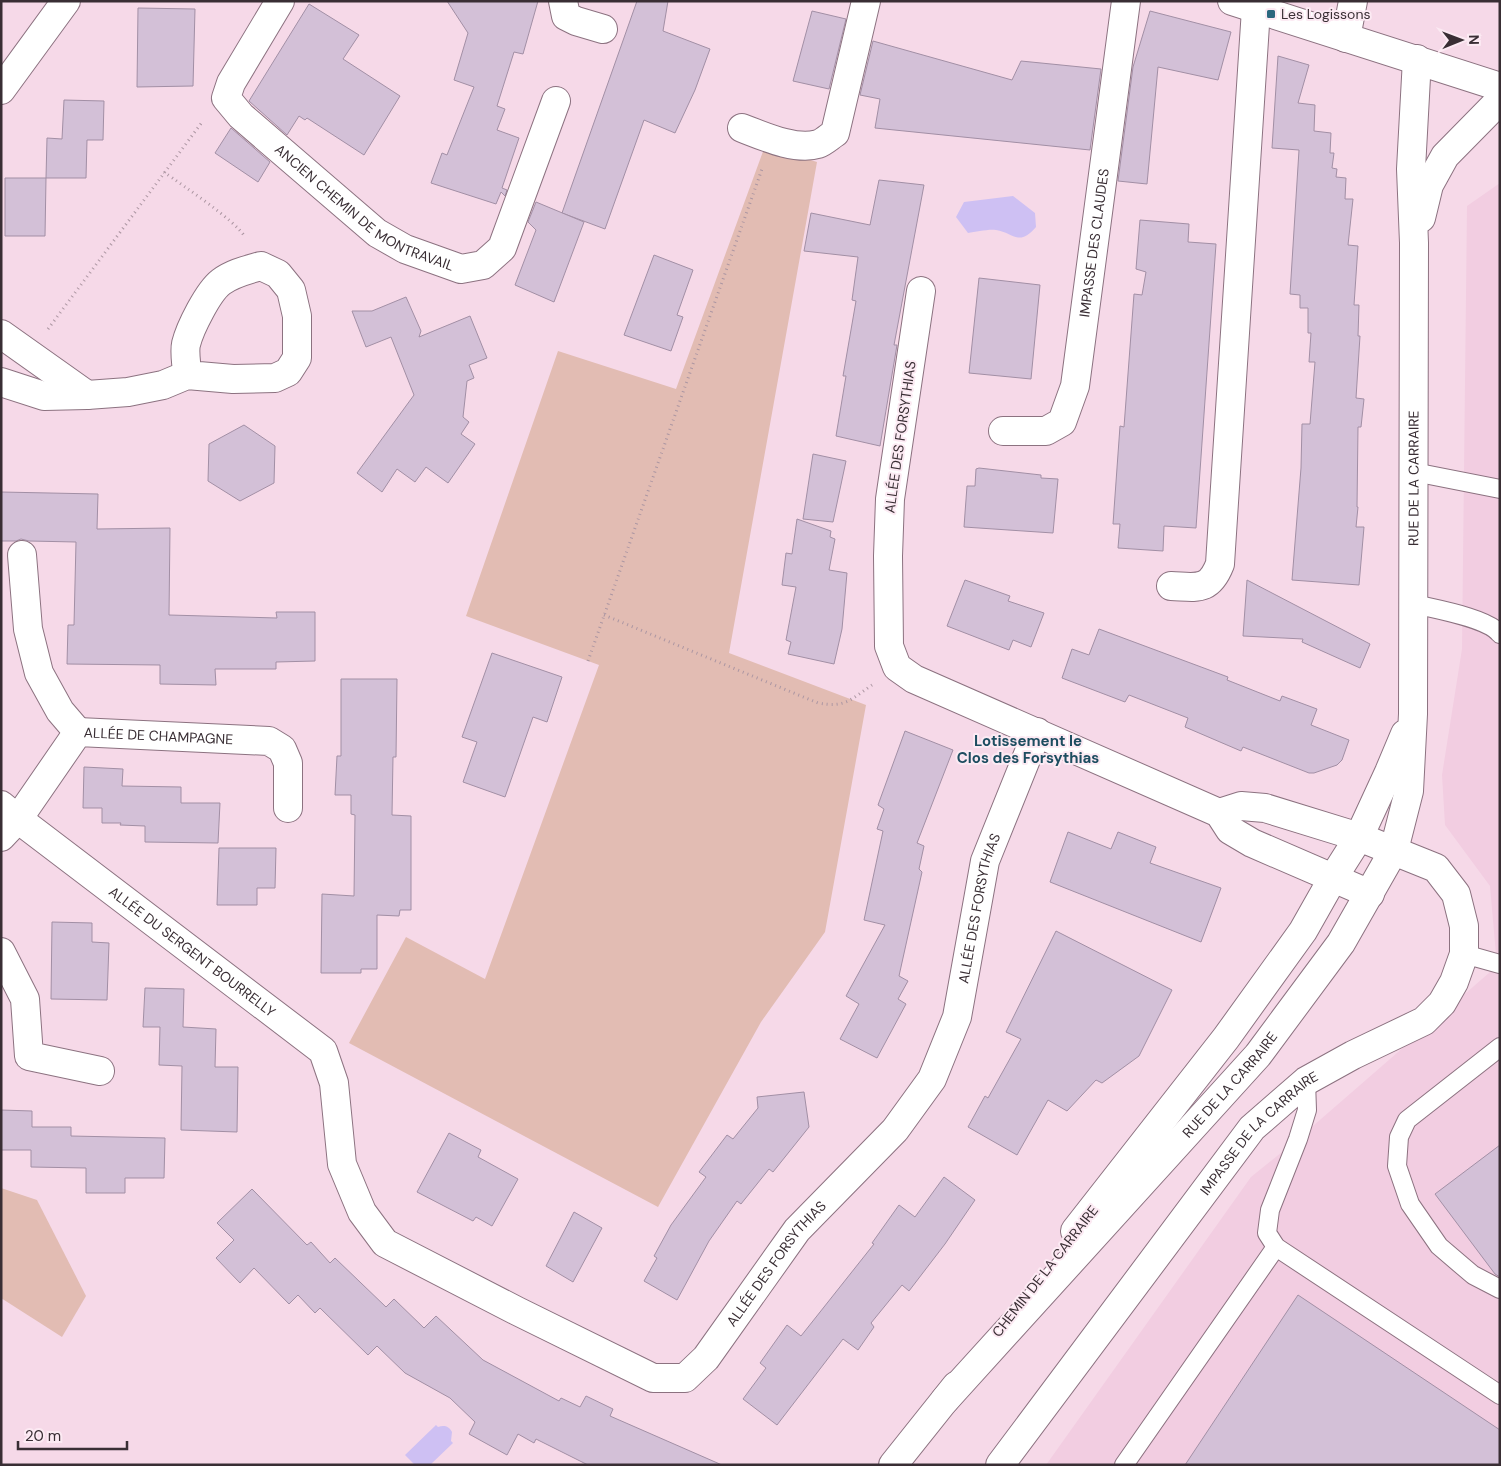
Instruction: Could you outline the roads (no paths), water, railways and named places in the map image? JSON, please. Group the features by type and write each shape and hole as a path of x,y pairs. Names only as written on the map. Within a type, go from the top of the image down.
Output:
{"street":[{"path":"1,90 66,1"},
{"name":"ANCIEN CHEMIN DE MONTRAVAIL","path":"280,1 231,83 226,98 241,116 377,233 405,249 461,269 483,265 502,248 556,101"},
{"path":"563,1 566,16 576,21 603,28"},
{"path":"742,128 772,139 801,146 819,144 835,133 866,1"},
{"name":"IMPASSE DES CLAUDES","path":"1003,431 1046,431 1062,422 1075,386 1126,1"},
{"path":"1346,38 1354,1"},
{"path":"1171,586 1200,587 1215,578 1220,564 1244,5 1500,87"},
{"name":"RUE DE LA CARRAIRE","path":"945,1400 1258,1055 1341,943 1394,850 1409,791 1413,714 1414,243 1411,169 1417,59"},
{"name":"RUE DE LA CARRAIRE","path":"1414,243 1429,185 1445,156 1500,100"},
{"path":"1,382 44,396 128,392 163,385 187,375 234,379 275,378 288,372 298,358 297,316 291,290 278,274 261,266 240,271 220,283 204,304 194,323 186,345 187,375"},
{"name":"ALLÉE DES FORSYTHIAS","path":"338,1127 342,1164 362,1212 385,1243 653,1378 685,1378 706,1358 797,1230 895,1130 932,1079 956,1016 985,861 1037,732 914,679 897,667 889,646 888,556 890,499 921,291"},
{"path":"1,334 88,395"},
{"path":"22,555 28,629 39,673 60,711 78,732"},
{"name":"RUE DE LA CARRAIRE","path":"1196,1076 1304,931 1359,836 1389,772 1413,714"},
{"name":"ALLÉE DE CHAMPAGNE","path":"7,820 78,732 269,741 282,749 288,762 288,808"},
{"path":"1037,732 1219,813 1230,830 1252,843 1370,894"},
{"path":"1219,813 1241,806 1266,808 1359,836"},
{"name":"ALLÉE DU SERGENT BOURRELLY","path":"7,820 324,1050 334,1083 338,1127"},
{"name":"IMPASSE DE LA CARRAIRE","path":"1000,1465 1252,1128 1306,1081 1353,1055 1424,1021 1442,1003 1454,982 1464,954 1464,926 1456,894 1436,868 1359,836"},
{"path":"1,952 25,999 29,1056 100,1071"},
{"name":"CHEMIN DE LA CARRAIRE","path":"892,1465 945,1400 1196,1076"}],"lane":[{"path":"1414,472 1500,489"},
{"path":"1414,604 1458,614 1495,628 1500,634"},
{"path":"1464,954 1500,964"},
{"path":"1500,1046 1407,1120 1399,1137 1397,1166 1410,1204 1439,1246 1473,1275 1500,1289"},
{"path":"1306,1081 1307,1110 1270,1210 1267,1234 1276,1248 1500,1395"},
{"path":"1124,1465 1276,1248"}],"place":[{"name":"Les Logissons","path":"1271,14"}],"district":[{"name":"Lotissement le Clos des Forsythias","path":"1028,750"}]}
